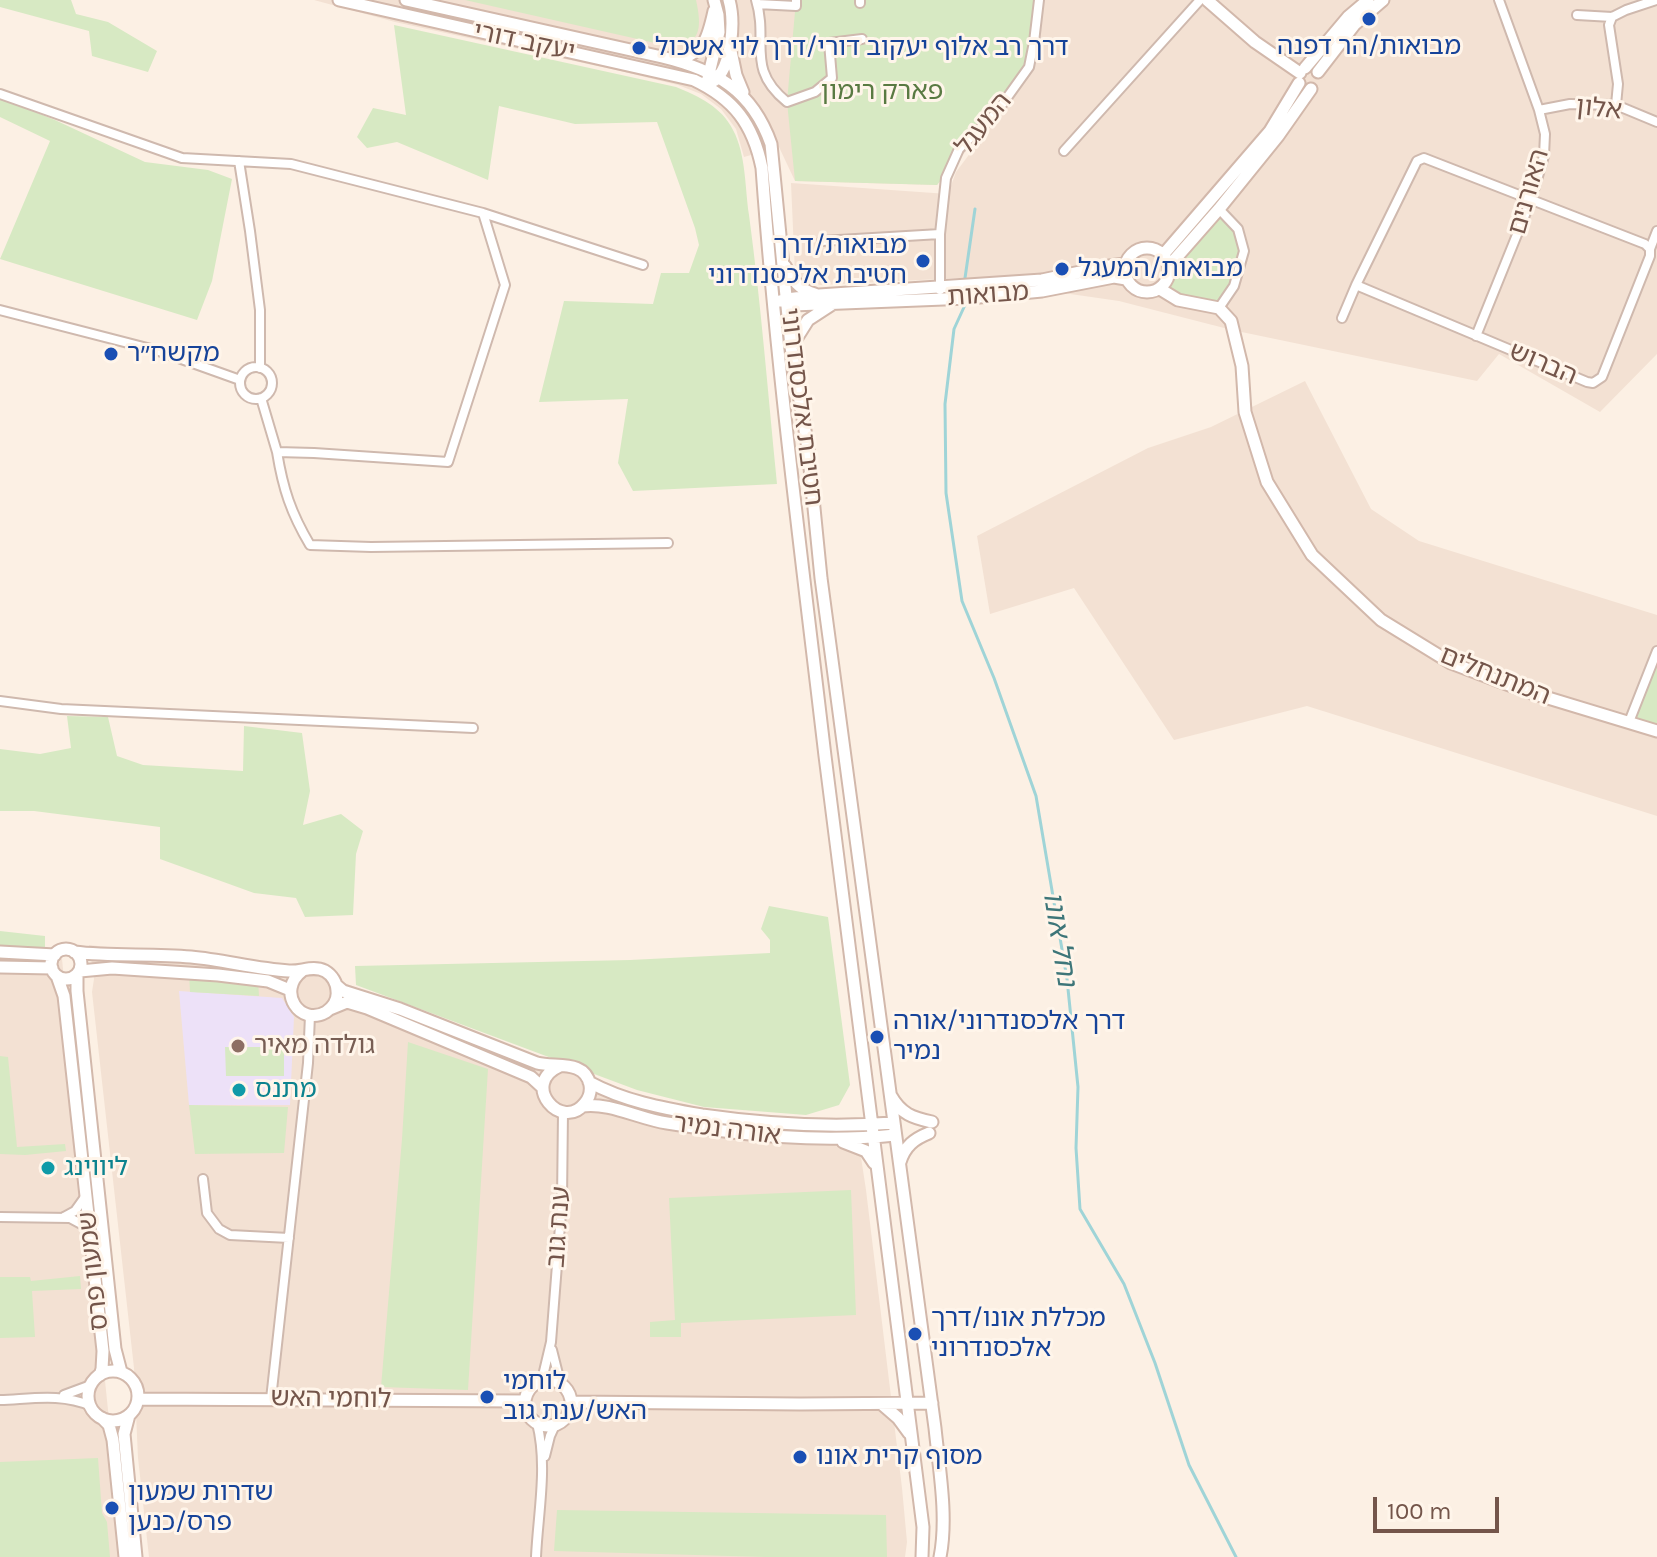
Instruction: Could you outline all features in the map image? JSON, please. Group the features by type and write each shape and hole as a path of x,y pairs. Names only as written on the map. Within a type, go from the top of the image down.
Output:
{"street":[{"name":"יעקב דורי","path":"339,0 664,72 708,86"},
{"name":"יעקב דורי","path":"406,0 677,60 714,74"},
{"path":"729,0 736,75 749,102"},
{"path":"796,0 796,6 756,2 760,17 760,60 767,82 787,102 815,92 832,78 829,43 862,39"},
{"name":"המעגל","path":"940,293 940,234 946,178 959,149 996,113 1029,67 1039,0"},
{"path":"1064,151 1200,0"},
{"path":"1207,0 1255,42 1301,75 1304,88 1311,89"},
{"path":"1166,260 1152,248 1138,249 1125,264 1126,279 1134,289 1147,293 1160,289 1167,281 1166,260 1270,131 1301,75 1348,17 1368,0"},
{"path":"1318,72 1355,24 1383,0"},
{"name":"האורנים","path":"1476,336 1531,200 1544,156 1545,134 1539,110 1499,0"},
{"path":"1577,15 1612,17 1656,0"},
{"path":"714,74 719,32 715,2"},
{"path":"677,60 703,45 715,2"},
{"path":"1612,17 1609,25 1618,84 1616,105"},
{"path":"708,86 731,42"},
{"path":"1166,260 1219,209 1278,136 1311,89 1319,83 1318,72 1312,68 1301,75"},
{"name":"חטיבת אלכסנדרוני","path":"714,74 732,85 749,102 758,114 771,144 791,347 808,448 821,578 932,1403 941,1487 940,1557"},
{"name":"חטיבת אלכסנדרוני","path":"708,86 735,108 751,131 762,168 772,304 866,1095 923,1527 922,1557"},
{"path":"0,94 182,158 291,164 483,213 643,265"},
{"name":"אלון","path":"1539,110 1570,104 1616,105 1657,122"},
{"path":"1342,318 1417,161 1424,158 1645,244 1650,249"},
{"path":"239,161 260,310 260,368"},
{"path":"1160,289 1178,300 1219,308 1234,286 1244,251 1238,229 1219,209"},
{"path":"277,452 448,462 505,285 483,213"},
{"name":"הברוש","path":"1356,285 1593,383 1602,377 1657,231"},
{"path":"822,241 940,234"},
{"path":"783,263 799,287 819,295"},
{"name":"מבואות","path":"787,302 833,303 940,293 1042,280 1125,264"},
{"name":"מבואות","path":"772,304 819,295 1042,291 1114,277 1126,279"},
{"path":"791,347 808,320 833,303"},
{"name":"המתנחלים","path":"1219,308 1231,321 1234,331 1242,366 1245,412 1267,482 1312,555 1381,620 1451,663 1525,691 1657,731"},
{"path":"0,310 159,351 240,380"},
{"path":"260,368 269,375 271,385 267,395 253,399 241,390 240,380 245,371 260,368"},
{"path":"261,398 277,452 283,487 310,545 668,543"},
{"path":"1629,722 1657,651"},
{"path":"0,701 61,709 473,728"},
{"path":"54,972 52,959 66,949 74,952 191,957 289,971 314,968 325,971 334,979 337,997 330,1009"},
{"path":"0,952 55,955"},
{"path":"74,952 81,962 78,973"},
{"path":"0,967 54,972 69,979 78,973 112,968 218,975 268,981 290,990"},
{"path":"302,971 290,990 300,1011 310,1015 324,1013 347,1002 367,1008 531,1077 543,1088"},
{"name":"שמעון פרס","path":"54,972 64,996 103,1351 102,1369 95,1380"},
{"name":"שמעון פרס","path":"78,973 77,991 115,1349 121,1372"},
{"path":"336,985 343,991 400,1009 537,1063 578,1068 587,1077 589,1095 577,1110 563,1112 553,1108 544,1094 546,1077 560,1066"},
{"path":"271,1399 308,1063 310,1015"},
{"name":"אורה נמיר","path":"589,1082 625,1099 667,1109 833,1133"},
{"path":"889,1092 907,1115 930,1127 905,1149 899,1166"},
{"path":"833,1133 859,1117 866,1095"},
{"name":"אורה נמיר","path":"582,1106 594,1105 660,1122 774,1137 894,1129"},
{"name":"ענת גוב","path":"542,1380 551,1342 562,1200 563,1112"},
{"path":"833,1133 866,1151 877,1167"},
{"path":"203,1179 207,1213 219,1229 230,1235 289,1238"},
{"path":"63,1217 75,1211 86,1195"},
{"path":"0,1217 70,1218 81,1223 90,1234"},
{"name":"ענת גוב","path":"551,1342 560,1382"},
{"path":"55,1398 110,1371 121,1372 135,1385 138,1399 129,1415 124,1434 136,1557"},
{"path":"95,1380 89,1395 96,1414 109,1425 113,1440 125,1557"},
{"path":"542,1380 560,1382 568,1390 572,1402 568,1415 555,1425 537,1423 527,1413 525,1401 528,1391 542,1380"},
{"path":"883,1405 895,1396 904,1380"},
{"path":"0,1400 72,1399 91,1406"},
{"name":"לוחמי האש","path":"138,1399 525,1401"},
{"path":"572,1402 932,1403"},
{"path":"883,1405 904,1424 910,1435"},
{"path":"102,1418 114,1420 129,1415"},
{"path":"536,1557 542,1472 537,1423"},
{"path":"542,1472 555,1425"}],"shaded area":[{"path":"314,0 1657,0 1657,354 1600,412 1499,354 1477,381 1232,330 1119,301 959,278 820,285 795,274 791,183 948,194 956,172 1010,100 937,185 795,181 779,147 744,157 736,129 721,109 701,94 678,85 395,22"},
{"path":"1305,381 1371,509 1419,541 1657,615 1657,816 1307,706 1174,740 1074,588 990,614 977,536 1148,448 1211,427"},
{"path":"89,945 280,966 347,984 632,1093 705,1111 855,1118 902,1488 907,1542 905,1557 149,1557 138,1458 134,1368"},
{"path":"0,959 62,959 123,1557 0,1557"},
{"name":"גולדה מאיר","path":"179,991 282,998 294,1017 290,1105 189,1105"}],"green space":[{"path":"0,0 71,0 76,14 108,22 157,51 148,72 92,56 89,31 0,7"},
{"path":"465,0 696,0 699,21 692,40 685,44 664,45"},
{"name":"פארק רימון","path":"796,0 1039,0 1029,67 937,185 795,181 787,102"},
{"path":"394,25 676,87 701,98 723,115 737,139 744,171 777,484 633,491 618,463 628,399 539,402 564,301 653,304 661,273 689,273 699,245 657,122 575,124 499,106 488,180 397,142 367,148 357,137 373,108 406,115"},
{"path":"0,98 145,162 208,170 232,179 212,281 197,320 0,259 50,141 0,117"},
{"path":"1219,209 1238,229 1244,251 1234,286 1219,308 1160,289 1167,281 1169,266"},
{"path":"1657,651 1657,731 1629,722"},
{"path":"67,716 108,717 117,756 143,765 243,771 244,726 302,733 310,791 303,825 341,814 363,831 356,854 353,915 305,917 296,898 254,893 160,859 160,827 34,811 0,811 0,749 40,754 71,748"},
{"path":"769,906 828,917 850,1085 839,1105 806,1115 704,1107 637,1090 356,985 355,966 630,960 770,953 770,940 761,929"},
{"path":"0,931 45,936 45,963 0,962"},
{"path":"189,973 258,979 259,996 190,992"},
{"path":"408,1042 488,1069 468,1390 381,1387"},
{"path":"225,1047 284,1047 284,1076 226,1076"},
{"path":"0,1056 8,1057 17,1147 65,1144 66,1151 0,1154"},
{"path":"189,1105 288,1107 284,1153 195,1154"},
{"path":"851,1190 856,1315 681,1323 681,1337 650,1337 650,1322 675,1320 669,1198"},
{"path":"80,1276 81,1289 32,1291 35,1337 0,1338 0,1277 30,1277 31,1281"},
{"path":"98,1458 102,1513 107,1522 110,1557 0,1557 0,1462"},
{"path":"557,1510 886,1515 887,1557 554,1551"}],"waterway":[{"name":"נחל אונו","path":"965,278 975,209"},
{"name":"נחל אונו","path":"965,305 954,329 945,404 946,493 962,601 994,678 1036,796 1067,979 1078,1087 1076,1148 1080,1209 1124,1284 1155,1363 1189,1465 1236,1557"}],"place":[{"name":"מבואות/הר דפנה","path":"1369,19"},
{"name":"דרך רב אלוף יעקוב דורי/דרך לוי אשכול","path":"639,48"},
{"name":"מבואות/דרך חטיבת אלכסנדרוני","path":"923,261"},
{"name":"מבואות/המעגל","path":"1062,269"},
{"name":"מקשח״ר","path":"111,354"},
{"name":"דרך אלכסנדרוני/אורה נמיר","path":"877,1037"},
{"name":"גולדה מאיר","path":"238,1046"},
{"name":"מתנס","path":"239,1090"},
{"name":"ליווינג","path":"48,1168"},
{"name":"מכללת אונו/דרך אלכסנדרוני","path":"915,1334"},
{"name":"לוחמי האש/ענת גוב","path":"487,1397"},
{"name":"מסוף קרית אונו","path":"800,1457"},
{"name":"שדרות שמעון פרס/כנען","path":"112,1508"}]}
